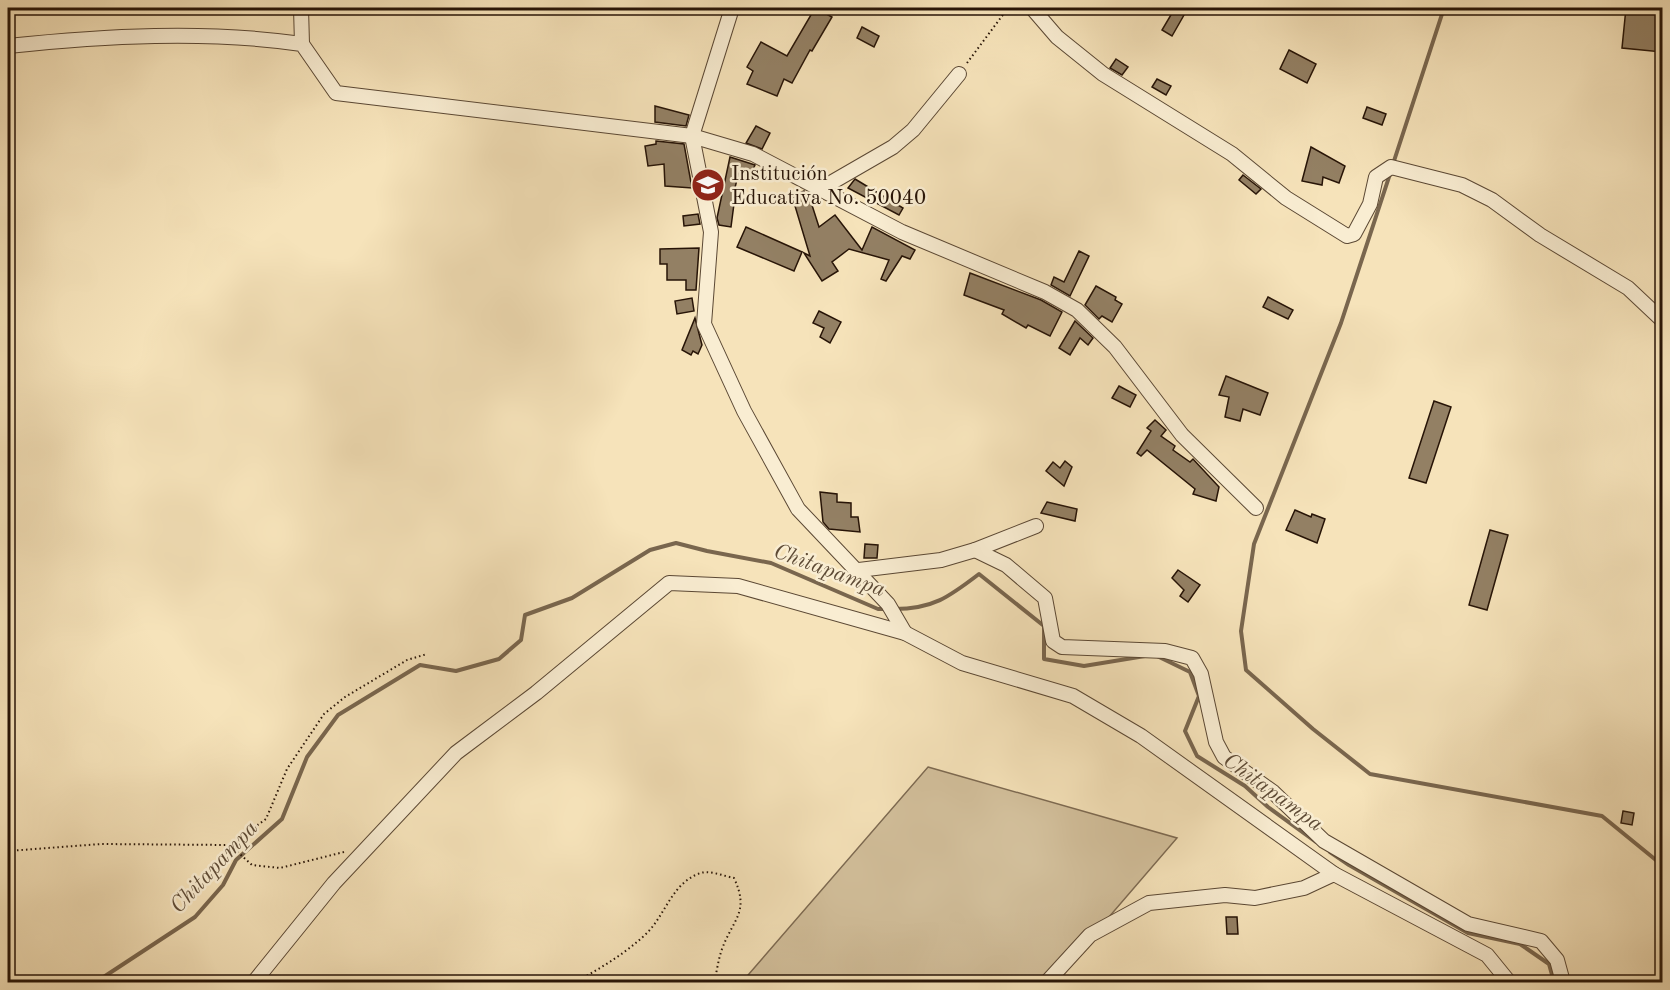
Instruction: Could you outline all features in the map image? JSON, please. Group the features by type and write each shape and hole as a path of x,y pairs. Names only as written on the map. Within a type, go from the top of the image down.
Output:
{"street":[{"path":"302,8 302,45 336,93 692,136 753,154 822,188 902,232 1045,292 1077,310 1115,347 1182,435 1256,508"},
{"path":"732,8 692,136 711,232 704,324 744,411 798,509 859,570 888,604 903,629"},
{"path":"1032,8 1057,37 1103,74 1232,154 1286,198 1347,236 1354,234 1370,204 1376,177 1391,167 1462,185 1492,200 1540,235 1628,288 1662,320"},
{"path":"8,46 162,36 255,38 302,45"},
{"path":"822,188 893,147 913,130 959,74"},
{"path":"859,570 941,560 975,550 1036,526"},
{"path":"975,550 1006,565 1045,598 1052,637 1056,644 1062,647 1165,651 1192,658 1201,674 1216,742 1224,757 1273,792 1324,841 1468,924 1541,941 1557,960 1563,982"},
{"path":"254,982 334,883 456,753 536,693 669,583 738,586 903,629 962,663 1073,696 1141,736 1334,874 1487,955 1509,982"},
{"path":"1047,982 1090,935 1149,903 1225,895 1255,898 1304,888 1334,874"}],"path":[{"path":"959,74 1008,8"},
{"path":"8,851 101,844 230,845 266,819 287,770 324,714 345,697 407,660 427,654"},
{"path":"230,845 252,865 280,868 369,845"},
{"path":"574,982 615,960 649,931 676,891 694,875 704,871 734,878 741,894 741,912 722,950 714,982"}],"shaded area":[{"path":"928,767 1177,838 1053,982 742,982"}],"building":[{"path":"815,8 832,17 792,83 784,79 777,96 747,84 753,71 747,67 761,42 787,56"},
{"path":"1175,8 1188,8 1172,36 1162,30"},
{"path":"1626,8 1662,8 1662,52 1622,48"},
{"path":"862,27 879,36 874,47 857,38"},
{"path":"1289,50 1316,64 1307,83 1280,69"},
{"path":"1116,59 1128,67 1122,75 1110,68"},
{"path":"1157,79 1171,86 1166,95 1152,87"},
{"path":"655,106 689,115 686,126 655,122"},
{"path":"1367,107 1386,114 1382,125 1363,118"},
{"path":"756,126 770,133 762,149 746,143"},
{"path":"656,141 684,144 692,188 665,186 664,164 648,166 645,146 656,144"},
{"path":"1311,147 1345,166 1339,183 1323,177 1322,185 1302,181"},
{"path":"730,157 755,165 750,176 739,171 733,196 735,196 731,227 719,225 717,218"},
{"path":"1243,175 1261,189 1256,194 1239,180"},
{"path":"855,179 903,208 899,215 848,188"},
{"path":"804,191 808,202 811,202 819,227 835,215 862,250 872,227 915,250 910,259 902,256 886,281 881,279 889,260 849,249 832,262 838,271 822,281 804,253 810,256 792,196"},
{"path":"698,214 700,224 684,226 683,216"},
{"path":"746,227 802,252 794,271 737,247"},
{"path":"699,248 696,290 686,290 686,280 667,280 667,264 660,264 660,249"},
{"path":"1079,251 1089,256 1070,296 1051,285 1054,277 1064,282"},
{"path":"970,273 1041,300 1062,312 1050,336 1028,325 1026,328 1002,314 1004,310 964,295"},
{"path":"1096,286 1116,297 1115,300 1122,304 1112,322 1102,316 1099,319 1085,305"},
{"path":"1268,297 1293,310 1288,319 1263,307"},
{"path":"692,298 694,311 677,314 675,301"},
{"path":"819,311 841,322 830,343 820,337 824,328 813,323"},
{"path":"695,318 702,345 698,354 693,351 691,355 682,350"},
{"path":"1075,321 1093,338 1088,345 1080,338 1070,355 1059,348"},
{"path":"1226,376 1268,393 1260,415 1243,409 1240,421 1225,417 1229,397 1219,395"},
{"path":"1119,386 1136,395 1130,407 1112,398"},
{"path":"1434,401 1451,407 1426,483 1409,478"},
{"path":"1155,420 1166,430 1161,436 1175,446 1173,450 1190,462 1193,459 1219,487 1216,501 1193,494 1195,489 1147,450 1141,456 1137,453 1151,431 1147,428"},
{"path":"1065,461 1072,467 1064,486 1046,471 1053,462 1060,468"},
{"path":"820,492 837,494 837,502 851,503 851,517 858,517 860,532 829,529 823,522"},
{"path":"1047,502 1077,509 1075,521 1041,513"},
{"path":"1295,510 1311,517 1312,514 1325,519 1317,543 1286,530"},
{"path":"1490,530 1508,535 1487,610 1469,605"},
{"path":"865,544 878,545 877,558 864,558"},
{"path":"1178,570 1200,585 1188,602 1180,596 1184,590 1172,578"},
{"path":"1623,811 1634,813 1632,825 1621,823"},
{"path":"1226,917 1237,917 1238,934 1227,934"}],"waterway":[{"path":"1393,164 1444,8"},
{"path":"1390,174 1341,323 1254,544 1241,631 1246,670 1313,729 1370,774 1602,816 1662,865"},
{"name":"Chitapampa","path":"96,982 195,917 223,885 236,860 282,819 307,757 338,715 420,665 456,671 499,659 521,640 525,615 572,598 650,550 676,543 771,563 878,609 886,609"},
{"name":"Chitapampa","path":"894,609 920,607 940,600 979,574 1044,626 1044,659 1084,666 1145,656"},
{"name":"Chitapampa","path":"1155,655 1190,672 1199,696 1185,731 1197,756 1245,786 1268,807 1316,842"},
{"name":"Chitapampa","path":"1330,852 1468,933 1520,944 1549,964 1554,982"}],"place":[{"name":"Institución Educativa No. 50040","path":"708,185"}]}
